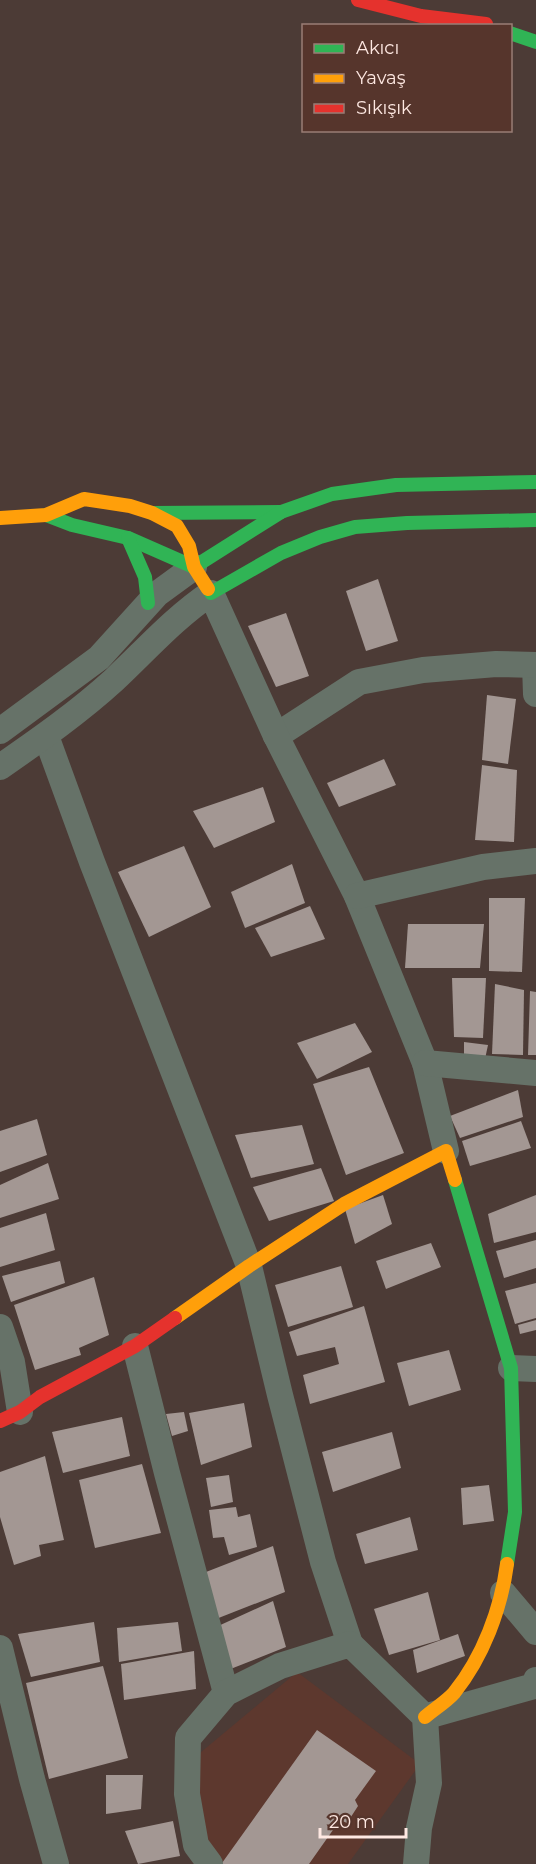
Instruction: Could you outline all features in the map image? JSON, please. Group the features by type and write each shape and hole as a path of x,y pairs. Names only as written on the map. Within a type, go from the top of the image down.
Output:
{"main road":[{"path":"358,0 388,10 430,19 478,24"},
{"path":"443,3 486,24"},
{"path":"512,34 536,42"},
{"path":"194,567 281,512 332,494 396,485 536,482"},
{"path":"0,518 46,515 84,499 130,506 152,513 177,526 189,546 194,567 211,593 281,553 320,537 355,527 407,523 536,520"},
{"path":"152,513 281,512"},
{"path":"46,515 72,525 129,538 194,567"},
{"path":"129,538 145,577 148,603"},
{"path":"10,1416 40,1397 135,1346 249,1266 344,1204 446,1151 524,1369 516,1512 503,1593 479,1654 453,1694 425,1717"}],"street":[{"path":"0,731 99,658 157,594 194,567"},
{"path":"0,767 46,736 113,680 185,610 211,593 276,736 357,896 425,1063 446,1151"},
{"path":"276,736 359,682 423,670 496,664 535,665 536,694"},
{"path":"46,736 92,862 249,1266 323,1562 350,1644 425,1717 429,1783 419,1828 416,1864"},
{"path":"357,896 483,867 536,861"},
{"path":"425,1063 536,1073"},
{"path":"0,1327 12,1362 10,1416"},
{"path":"135,1346 226,1693"},
{"path":"503,1593 536,1632"},
{"path":"210,1864 196,1845 187,1794 188,1738 226,1693 280,1666 350,1644"},
{"path":"0,1648 32,1779 56,1864"},
{"path":"425,1717 534,1686 536,1680"}],"shaded area":[{"path":"297,1672 420,1764 348,1864 217,1864 210,1855 194,1758"}],"building":[{"path":"378,579 398,641 366,651 346,591"},
{"path":"286,613 309,676 276,687 248,626"},
{"path":"487,695 516,699 508,764 482,760"},
{"path":"384,759 396,785 339,807 327,783"},
{"path":"482,765 517,770 514,842 475,840"},
{"path":"263,787 275,822 214,848 193,811"},
{"path":"184,846 211,907 149,937 118,872"},
{"path":"292,864 305,903 245,928 231,892"},
{"path":"489,898 525,898 522,972 489,971"},
{"path":"310,906 325,939 271,957 255,928"},
{"path":"408,924 484,924 480,968 405,968"},
{"path":"452,978 486,978 483,1038 454,1037"},
{"path":"495,984 524,990 523,1055 492,1054"},
{"path":"530,991 536,992 536,1055 528,1055"},
{"path":"355,1023 372,1052 317,1079 297,1043"},
{"path":"464,1042 488,1045 485,1059 464,1058"},
{"path":"369,1067 404,1153 346,1175 313,1084"},
{"path":"518,1090 523,1117 460,1138 450,1116"},
{"path":"37,1119 47,1155 0,1172 0,1131"},
{"path":"521,1121 531,1148 470,1166 462,1141"},
{"path":"302,1125 314,1164 251,1178 235,1135"},
{"path":"48,1163 59,1199 0,1218 0,1185"},
{"path":"321,1168 334,1201 269,1221 253,1187"},
{"path":"383,1195 392,1224 355,1244 345,1209"},
{"path":"536,1195 536,1232 494,1243 488,1214"},
{"path":"46,1213 55,1250 0,1267 0,1228"},
{"path":"536,1240 536,1268 504,1278 496,1251"},
{"path":"431,1243 441,1267 386,1289 376,1261"},
{"path":"60,1261 65,1283 11,1302 2,1276"},
{"path":"341,1266 353,1307 288,1327 275,1285"},
{"path":"94,1277 109,1335 79,1348 81,1355 35,1370 14,1305"},
{"path":"536,1283 536,1318 515,1324 505,1291"},
{"path":"364,1306 385,1382 310,1404 303,1375 339,1364 335,1347 297,1356 289,1332"},
{"path":"536,1320 536,1330 520,1334 518,1325"},
{"path":"449,1350 461,1390 409,1406 397,1363"},
{"path":"244,1403 252,1447 201,1465 189,1413"},
{"path":"184,1412 188,1431 172,1436 166,1414"},
{"path":"122,1417 130,1456 63,1473 52,1432"},
{"path":"392,1432 401,1468 333,1492 322,1452"},
{"path":"45,1456 64,1540 39,1545 41,1556 14,1565 0,1517 0,1472"},
{"path":"142,1464 161,1533 95,1548 79,1480"},
{"path":"229,1475 233,1502 211,1507 206,1478"},
{"path":"489,1485 494,1521 463,1525 461,1488"},
{"path":"236,1507 238,1517 250,1514 257,1547 229,1555 224,1537 213,1538 209,1510"},
{"path":"410,1517 418,1550 365,1564 356,1534"},
{"path":"273,1546 285,1592 216,1619 206,1572"},
{"path":"428,1592 440,1640 389,1655 374,1609"},
{"path":"273,1601 286,1647 228,1670 216,1627"},
{"path":"94,1622 100,1662 31,1677 18,1634"},
{"path":"178,1622 182,1651 119,1662 117,1628"},
{"path":"458,1634 465,1656 417,1673 413,1650"},
{"path":"194,1651 196,1689 124,1700 121,1664"},
{"path":"103,1666 128,1758 49,1779 26,1683"},
{"path":"317,1730 376,1771 355,1800 358,1806 347,1823 340,1820 309,1864 223,1864 222,1863"},
{"path":"106,1775 143,1775 141,1809 106,1814"},
{"path":"173,1821 180,1856 138,1864 125,1831"}],"traffic: fast":[{"path":"512,34 536,42"},
{"path":"194,567 281,512 332,494 396,485 536,482"},
{"path":"152,513 281,512"},
{"path":"46,515 72,525 128,538 194,567"},
{"path":"211,593 281,553 320,537 355,527 407,523 536,520"},
{"path":"128,538 145,577 148,603"},
{"path":"455,1180 511,1368 515,1512 507,1564"}],"traffic: slow":[{"path":"0,518 46,515 84,499 130,506 152,513 177,526 189,546 194,567 208,589"},
{"path":"175,1318 344,1204 446,1151 455,1180"},
{"path":"425,1717 454,1693 474,1664 495,1615 507,1564"}],"traffic: jam":[{"path":"358,0 421,16 486,24"},
{"path":"0,1421 20,1412 40,1397 135,1346 175,1318"}]}
